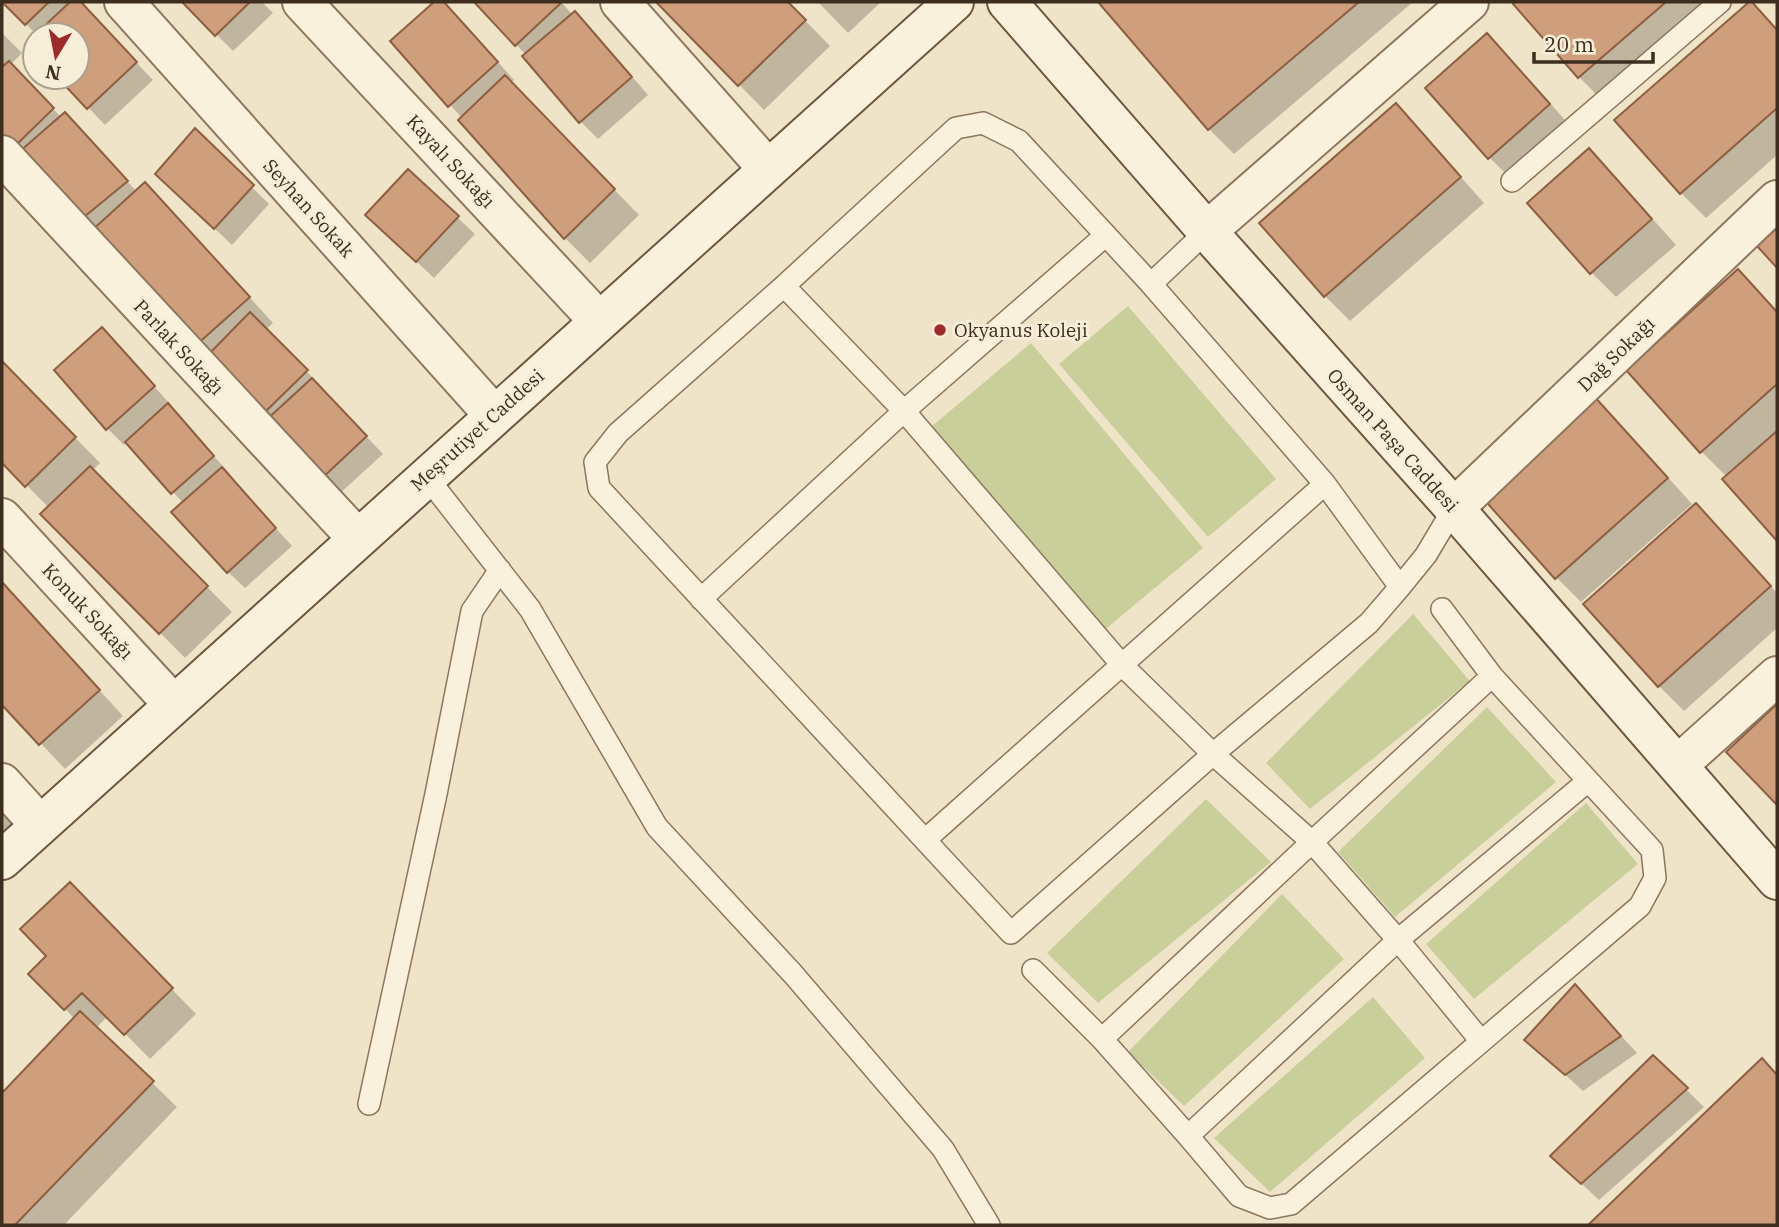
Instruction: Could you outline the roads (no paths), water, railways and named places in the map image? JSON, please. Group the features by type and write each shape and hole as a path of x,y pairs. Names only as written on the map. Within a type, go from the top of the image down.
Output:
{"street":[{"name":"Seyhan Sokak","path":"124,2 494,415"},
{"name":"Kayalı Sokağı","path":"302,2 599,321"},
{"path":"620,2 768,169"},
{"name":"Meşrutiyet Caddesi","path":"2,860 954,2"},
{"name":"Osman Paşa Caddesi","path":"1007,2 1454,508 1777,880"},
{"path":"1207,231 1469,2"},
{"name":"Parlak Sokağı","path":"2,155 357,538"},
{"name":"Dağ Sokağı","path":"1454,508 1777,200"},
{"name":"Konuk Sokağı","path":"2,518 173,704"},
{"path":"1678,765 1777,676"},
{"path":"2,783 40,825"}],"lane":[{"path":"1513,181 1720,2"},
{"path":"1400,587 1325,484 1151,285 1019,141 983,123 956,128 618,433 595,462 599,488 1011,933 1213,754 1369,623 1400,587 1426,555 1454,508"},
{"path":"1151,285 1207,231"},
{"path":"701,599 904,411 1106,236"},
{"path":"783,286 904,411 1122,665 1213,754 1312,842 1398,940 1481,1041"},
{"path":"426,476 530,609 657,827 793,974 943,1149 989,1225"},
{"path":"925,840 1325,484"},
{"path":"369,1104 472,611 500,570"},
{"path":"1034,970 1102,1039 1239,1196 1270,1208 1291,1204 1640,906 1655,878 1652,850 1492,676 1442,608"},
{"path":"1102,1039 1492,676"},
{"path":"1188,1136 1398,940 1588,781"}],"place":[{"name":"Okyanus Koleji","path":"940,330"}]}
